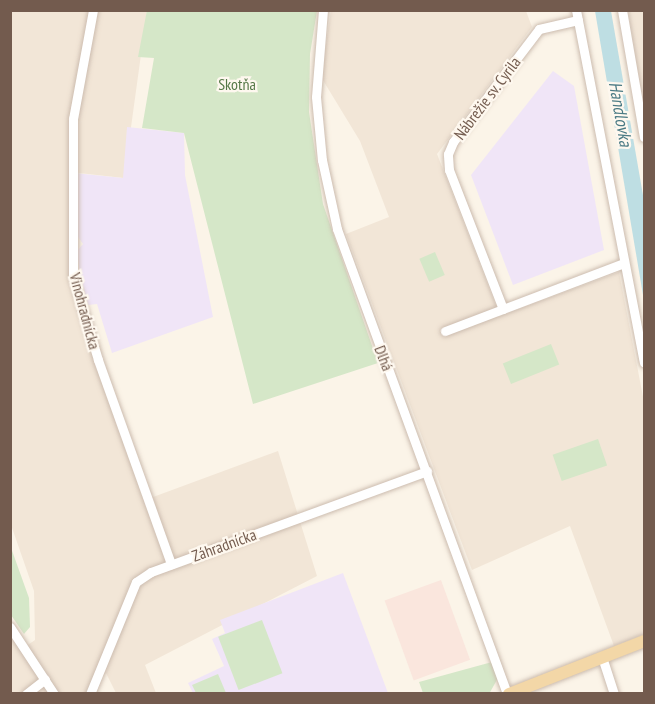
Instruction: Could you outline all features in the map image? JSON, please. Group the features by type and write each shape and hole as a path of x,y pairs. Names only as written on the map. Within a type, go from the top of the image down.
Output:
{"main road":[{"path":"508,693 645,641"}],"street":[{"name":"Vinohradnícka","path":"93,10 73,119 73,277 98,360 171,564"},
{"name":"Dlhá","path":"323,10 316,97 331,203 345,253 508,693"},
{"path":"622,10 642,102 645,137"},
{"name":"Nábrežie sv. Cyrila","path":"502,309 449,170 448,154 453,142 539,29 577,15 645,363"},
{"path":"445,331 624,263"},
{"name":"Záhradnícka","path":"90,693 136,582 171,564 427,471"},
{"path":"10,627 54,693"},
{"path":"602,657 614,693"},
{"path":"26,693 45,679"}],"shaded area":[{"path":"11,11 147,11 124,178 70,172 74,291 145,500 278,451 317,576 145,665 156,693 116,693 106,673 86,693 11,693 10,633 22,649 35,640 34,591 10,522"},
{"path":"331,11 526,11 532,27 437,154 500,316 619,272 644,402 644,634 614,646 570,526 472,570 346,234 389,217 360,141 321,77"},
{"path":"628,11 644,11 644,111"},
{"path":"553,71 574,86 604,250 513,285 471,175"},
{"path":"127,127 184,133 185,175 213,317 112,353 97,304 88,305 80,274 77,251 83,244 74,231 74,173 123,178"},
{"path":"343,573 388,693 193,693 188,683 224,666 212,639 225,633 220,620"},
{"path":"441,580 470,660 414,680 385,601"}],"green space":[{"name":"Skotňa","path":"147,10 317,11 310,54 309,112 323,204 378,363 253,404 184,133 142,128 154,58 138,57"},
{"path":"435,252 445,275 429,282 419,259"},
{"path":"551,344 559,364 511,384 503,363"},
{"path":"598,439 607,465 562,481 553,455"},
{"path":"10,545 29,598 30,627 24,634 11,615"},
{"path":"262,620 282,673 239,690 218,637"},
{"path":"492,662 498,678 489,694 423,693 419,682"},
{"path":"218,674 226,693 196,693 192,685"}],"water":[{"name":"Handlovka","path":"595,11 611,11 644,201 644,301"}]}
